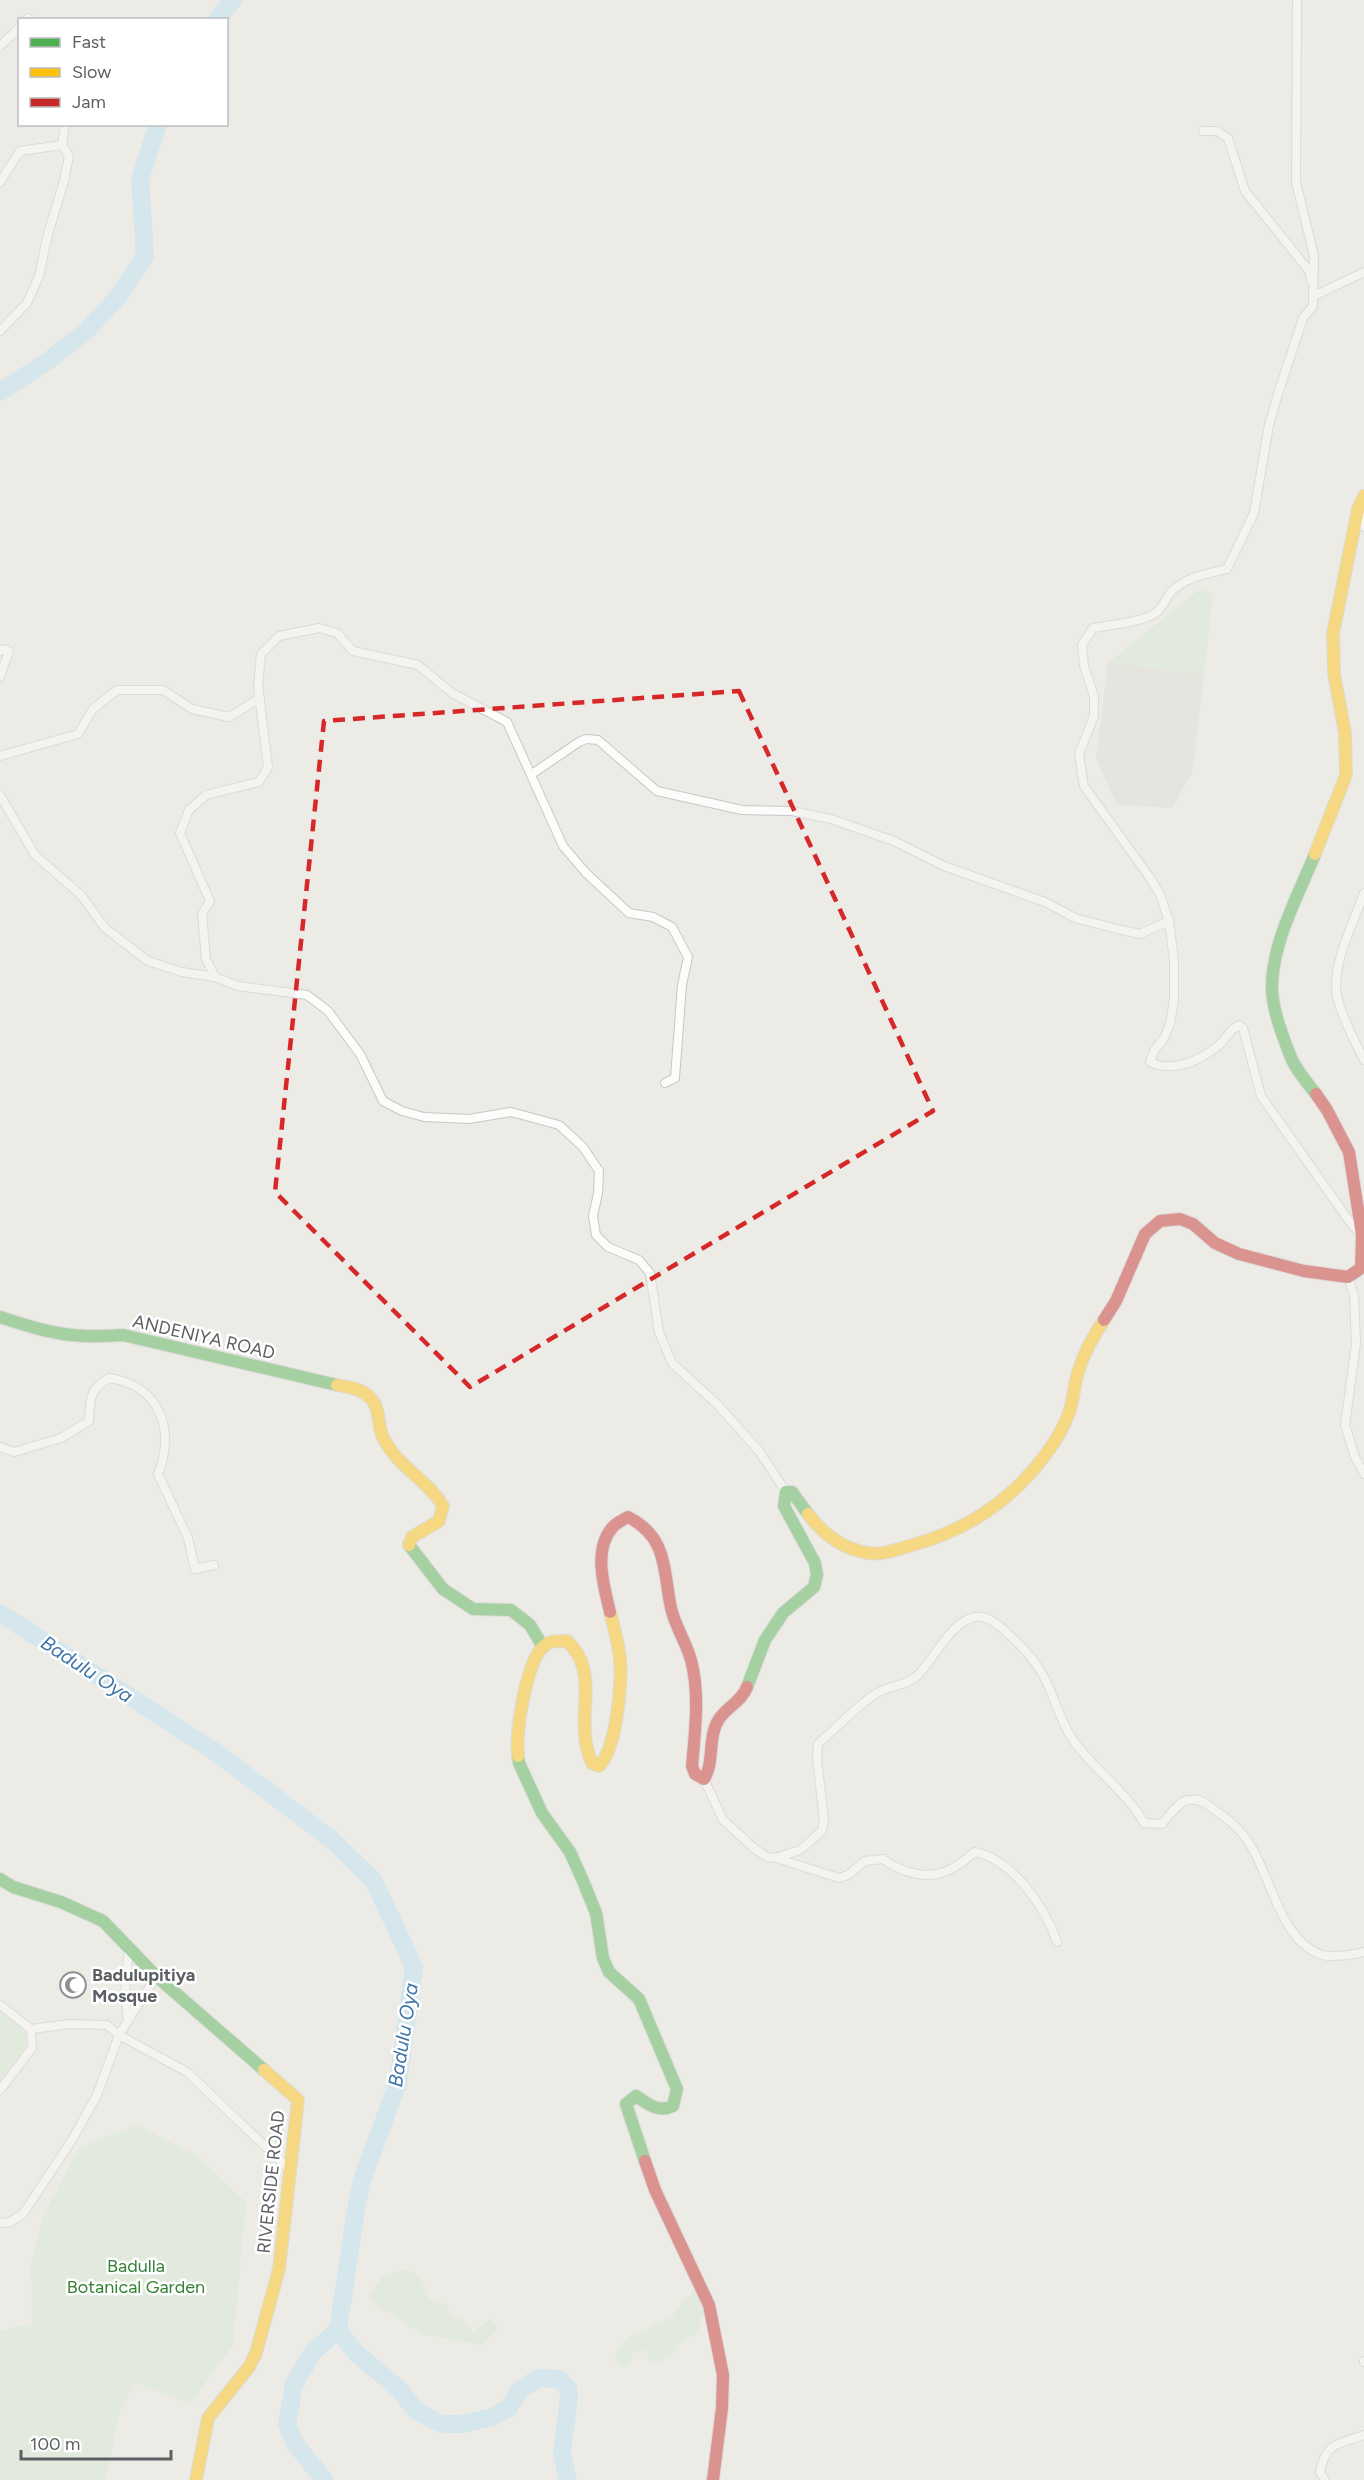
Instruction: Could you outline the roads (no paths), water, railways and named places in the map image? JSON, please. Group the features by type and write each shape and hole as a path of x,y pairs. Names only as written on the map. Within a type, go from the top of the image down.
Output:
{"street":[{"path":"1297,0 1296,182 1314,256 1314,296 1313,306 1303,318 1269,425 1254,513 1227,570 1205,574 1172,591 1157,612 1146,617 1093,628 1082,645 1084,666 1095,696 1095,716 1079,754 1084,786 1160,894 1169,921 1174,960 1174,999 1170,1024 1150,1062 1161,1067 1183,1065 1218,1046 1234,1028 1239,1025 1243,1028 1261,1096 1352,1225 1362,1235"},
{"path":"0,46 18,29"},
{"path":"0,331 27,303 39,276 69,156 62,145 65,126"},
{"path":"1203,131 1217,131 1228,138 1245,191 1310,272 1314,296"},
{"path":"1,178 20,151 62,145"},
{"path":"1314,296 1364,272"},
{"path":"786,1492 792,1492 819,1529 839,1543 868,1553 883,1553 932,1540 987,1514 1013,1492 1047,1453 1069,1413 1079,1369 1094,1334 1116,1301 1144,1234 1160,1221 1180,1219 1193,1224 1215,1243 1239,1254 1304,1271 1347,1277 1362,1270 1362,1235 1349,1152 1327,1110 1293,1062 1276,1011 1272,991 1274,966 1283,934 1346,775 1345,733 1334,674 1334,633 1358,509 1364,496"},
{"path":"1358,509 1364,527"},
{"path":"215,978 206,958 202,914 210,901 180,833 189,810 206,795 259,782 264,775 268,767 258,686 261,654 279,636 319,628 337,633 353,651 418,665 452,693 507,722 563,846 586,873 629,913 653,917 672,927 688,957 682,985 675,1078 665,1083"},
{"path":"0,651 4,649 9,651 0,676"},
{"path":"0,756 78,734 93,709 117,690 164,690 192,709 228,717 260,698"},
{"path":"532,774 579,742 586,739 598,740 657,791 742,810 792,811 831,819 894,841 944,866 1045,902 1075,918 1117,929 1140,934 1169,921"},
{"path":"0,795 35,855 81,895 105,928 148,961 238,986 307,995 328,1011 354,1046 383,1101 402,1111 424,1117 469,1119 511,1112 559,1125 583,1147 599,1171 598,1193 593,1216 596,1234 608,1247 639,1260 650,1273 659,1332 672,1363 717,1404 759,1451 786,1492 784,1506 815,1563 817,1575 814,1587 783,1613 765,1640 745,1693 719,1719 712,1735 708,1773 704,1779"},
{"path":"1364,893 1339,962 1336,980 1337,996 1348,1028 1364,1060"},
{"path":"1347,1277 1354,1296 1356,1343 1345,1425 1355,1457 1364,1474"},
{"name":"ANDENIYA ROAD","path":"0,1317 41,1332 87,1338 123,1335 295,1377 356,1389 368,1395 379,1412 382,1436 409,1472 436,1494 443,1506 440,1521 412,1537 409,1546 443,1589 473,1609 511,1611 530,1624 543,1647"},
{"path":"0,1448 14,1452 61,1438 89,1421 90,1403 96,1386 109,1378 126,1381 149,1394 165,1426 165,1458 158,1474 188,1538 195,1569 214,1565"},
{"path":"713,2480 722,2409 723,2375 709,2305 655,2190 626,2104 636,2096 658,2110 666,2110 673,2106 677,2089 639,2000 609,1972 603,1958 596,1913 583,1881 570,1852 542,1813 519,1763 517,1749 520,1718 532,1665 543,1647 553,1641 567,1641 579,1652 586,1673 583,1724 586,1750 592,1763 599,1766 607,1759 616,1716 620,1659 604,1590 603,1545 607,1533 618,1521 628,1517 639,1521 652,1533 662,1551 672,1610 692,1664 696,1694 692,1766 695,1774 704,1779 723,1820 767,1857 839,1878 848,1875 865,1861 883,1859 896,1868 922,1876 951,1870 975,1852 987,1855 1018,1878 1035,1899 1050,1923 1057,1942"},
{"path":"775,1858 800,1850 822,1831 825,1820 817,1759 818,1744 878,1692 901,1685 918,1676 949,1635 965,1622 976,1617 986,1617 997,1623 1028,1652 1041,1672 1059,1715 1074,1742 1136,1810 1144,1823 1161,1824 1178,1806 1188,1800 1201,1800 1220,1813 1247,1839 1290,1927 1301,1942 1320,1955 1364,1952"},
{"name":"RIVERSIDE ROAD","path":"0,1879 13,1887 61,1902 103,1921 129,1945 156,1976 298,2100 279,2269 256,2354 249,2367 208,2418 196,2480"},
{"path":"128,2022 125,1994 129,1945"},
{"path":"0,2223 10,2222 23,2214 72,2140 97,2095 119,2035 156,1976"},
{"path":"0,2005 32,2029 70,2024 106,2025 119,2035 187,2072 289,2169"},
{"path":"0,2091 32,2048 32,2029"},
{"path":"1325,2480 1320,2472 1323,2454 1332,2446 1364,2435"}],"waterway":[{"name":"Badulu Oya","path":"219,18 233,0"},
{"name":"Badulu Oya","path":"0,392 48,361 86,331 119,296 145,256 140,179 157,126"},
{"name":"Badulu Oya","path":"0,1613 214,1751 332,1840 374,1881 414,1967 398,2083 363,2177 338,2330 314,2351 294,2384 287,2424 294,2442 324,2480"},
{"path":"338,2330 356,2353 399,2389 416,2411 442,2424 463,2424 492,2417 509,2408 519,2391 538,2378 559,2379 568,2388 569,2398 562,2454 568,2480"}],"place":[{"name":"Badulupitiya Mosque","path":"73,1985"}],"park label":[{"name":"Badulla Botanical Garden","path":"136,2276"}]}
